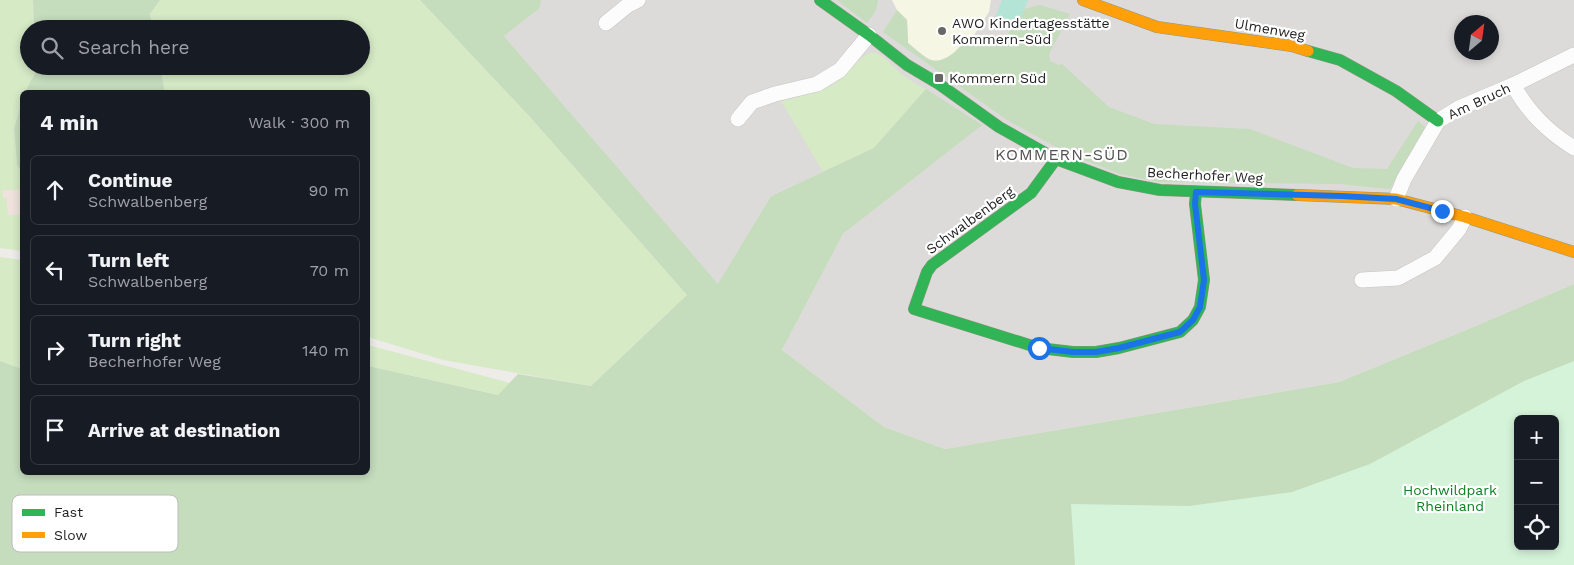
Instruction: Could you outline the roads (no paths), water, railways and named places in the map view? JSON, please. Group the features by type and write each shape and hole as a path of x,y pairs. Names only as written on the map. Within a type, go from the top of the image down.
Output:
{"street":[{"path":"606,23 628,5 638,0"},
{"name":"Becherhofer Weg","path":"820,0 907,65 939,84 999,127 1056,159 1118,182 1160,190 1396,199 1465,217 1574,252"},
{"name":"Ulmenweg","path":"1083,0 1157,26 1292,46 1340,60 1396,91 1438,121"},
{"path":"738,119 752,102 775,94 817,84 840,70 869,35"},
{"name":"Am Bruch","path":"1396,199 1404,179 1438,121 1459,108 1513,85 1574,55"},
{"path":"1513,85 1525,105 1538,120 1561,140 1574,148"},
{"name":"Schwalbenberg","path":"1056,159 1031,193 932,265 926,272 914,309 1039,348 1073,352 1096,352 1119,348 1180,332 1193,320 1200,307 1204,280 1195,204 1196,192"},
{"path":"1362,280 1398,278 1435,258 1459,229 1465,217"}],"place":[{"name":"AWO Kindertagesstätte Kommern-Süd","path":"942,31"},
{"name":"Kommern Süd","path":"939,78"}],"district":[{"name":"KOMMERN-SÜD","path":"1062,154"}],"park label":[{"name":"Hochwildpark Rheinland","path":"1450,498"}]}
